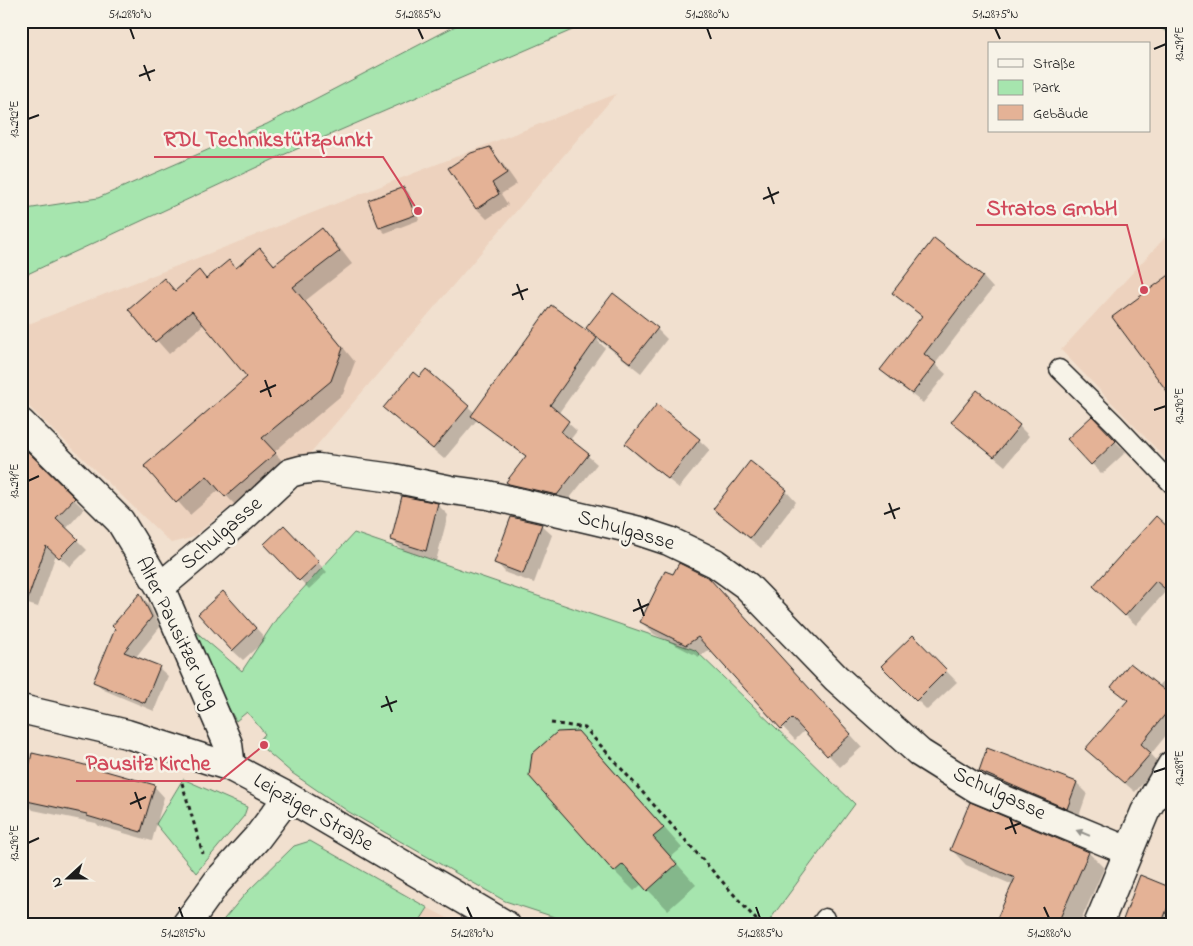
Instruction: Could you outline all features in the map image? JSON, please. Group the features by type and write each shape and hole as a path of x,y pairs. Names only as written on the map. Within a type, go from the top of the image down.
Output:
{"street":[{"name":"Alter Pausitzer Weg","path":"21,423 120,521 160,587 228,744 231,767"},
{"name":"Schulgasse","path":"160,587 290,473 301,470 318,468 393,478 451,490 488,495 636,530 669,541 715,563 747,586 836,678 920,753 976,788 1128,851"},
{"name":"Leipziger Straße","path":"21,708 127,734 231,767 288,797 506,925"},
{"path":"1098,925 1145,812 1172,765"},
{"path":"186,925 217,882 257,838 288,797"}],"lane":[{"path":"1060,369 1172,484"}],"path":[{"path":"551,723 585,728 761,925"},
{"path":"189,754 181,781 206,864 217,882"}],"shaded area":[{"path":"616,94 306,458 281,459 278,469 191,538 171,543 21,399 21,327"},
{"path":"1172,230 1172,465 1061,350"},
{"path":"428,908 461,925 417,925"}],"green space":[{"path":"465,21 593,21 283,155 21,277 21,208 26,209 98,198 267,124"},
{"path":"1150,21 1172,21 1172,32 1170,34"},
{"path":"354,533 695,650 855,804 766,925 579,925 505,901 349,812 292,773 257,743 265,734 247,712 236,721 217,687 188,625 242,671 279,615"},
{"path":"183,779 247,807 244,816 196,873 156,824"},
{"path":"310,841 428,908 417,925 219,925 246,893 294,846"}],"building":[{"path":"490,147 507,173 492,183 499,194 476,209 448,168 471,153"},
{"path":"404,187 415,215 379,228 368,200"},
{"path":"322,228 340,251 293,287 343,348 331,381 262,438 276,453 225,497 207,476 176,503 144,466 247,377 192,311 155,342 128,309 164,278 175,291 199,270 206,279 229,260 236,268 260,248 274,265"},
{"path":"934,238 983,276 924,354 936,363 912,394 880,370 922,316 892,293"},
{"path":"1172,273 1172,398 1112,317"},
{"path":"613,293 658,328 630,363 586,328"},
{"path":"551,305 597,338 550,405 569,421 561,432 589,454 557,495 506,482 526,456 471,416"},
{"path":"426,369 469,406 433,449 383,408 413,372 419,377"},
{"path":"977,390 1020,425 994,457 951,422"},
{"path":"657,404 700,439 668,479 625,444"},
{"path":"1092,416 1116,441 1091,465 1067,439"},
{"path":"21,445 75,498 56,518 78,539 59,558 46,546 26,604 21,604"},
{"path":"750,461 787,490 750,538 713,509"},
{"path":"402,496 438,503 426,551 391,540"},
{"path":"1156,516 1172,531 1172,595 1156,581 1125,616 1093,586"},
{"path":"511,517 542,524 523,574 494,563"},
{"path":"284,525 319,562 299,581 264,544"},
{"path":"679,563 709,578 851,734 827,756 792,718 781,729 698,637 686,645 640,622 665,571 673,574"},
{"path":"223,591 256,628 232,651 198,614"},
{"path":"140,593 152,617 124,652 160,666 145,703 93,682 115,629 112,626"},
{"path":"913,635 947,670 916,701 881,666"},
{"path":"1130,663 1172,696 1172,706 1141,744 1151,753 1125,783 1085,749 1128,700 1111,687"},
{"path":"578,731 664,828 653,837 677,864 647,891 623,864 614,872 529,776 532,754 557,732"},
{"path":"987,748 1077,782 1067,809 979,771"},
{"path":"32,753 81,764 155,785 141,832 87,816 87,814 22,800"},
{"path":"970,802 1089,852 1057,925 994,925 1015,878 950,850"},
{"path":"1140,875 1172,888 1172,896 1161,925 1121,925"}],"place":[{"name":"RDL Technikstützpunkt","path":"418,211"},
{"name":"Stratos GmbH","path":"1144,290"},
{"name":"Pausitz Kirche","path":"264,745"}]}
